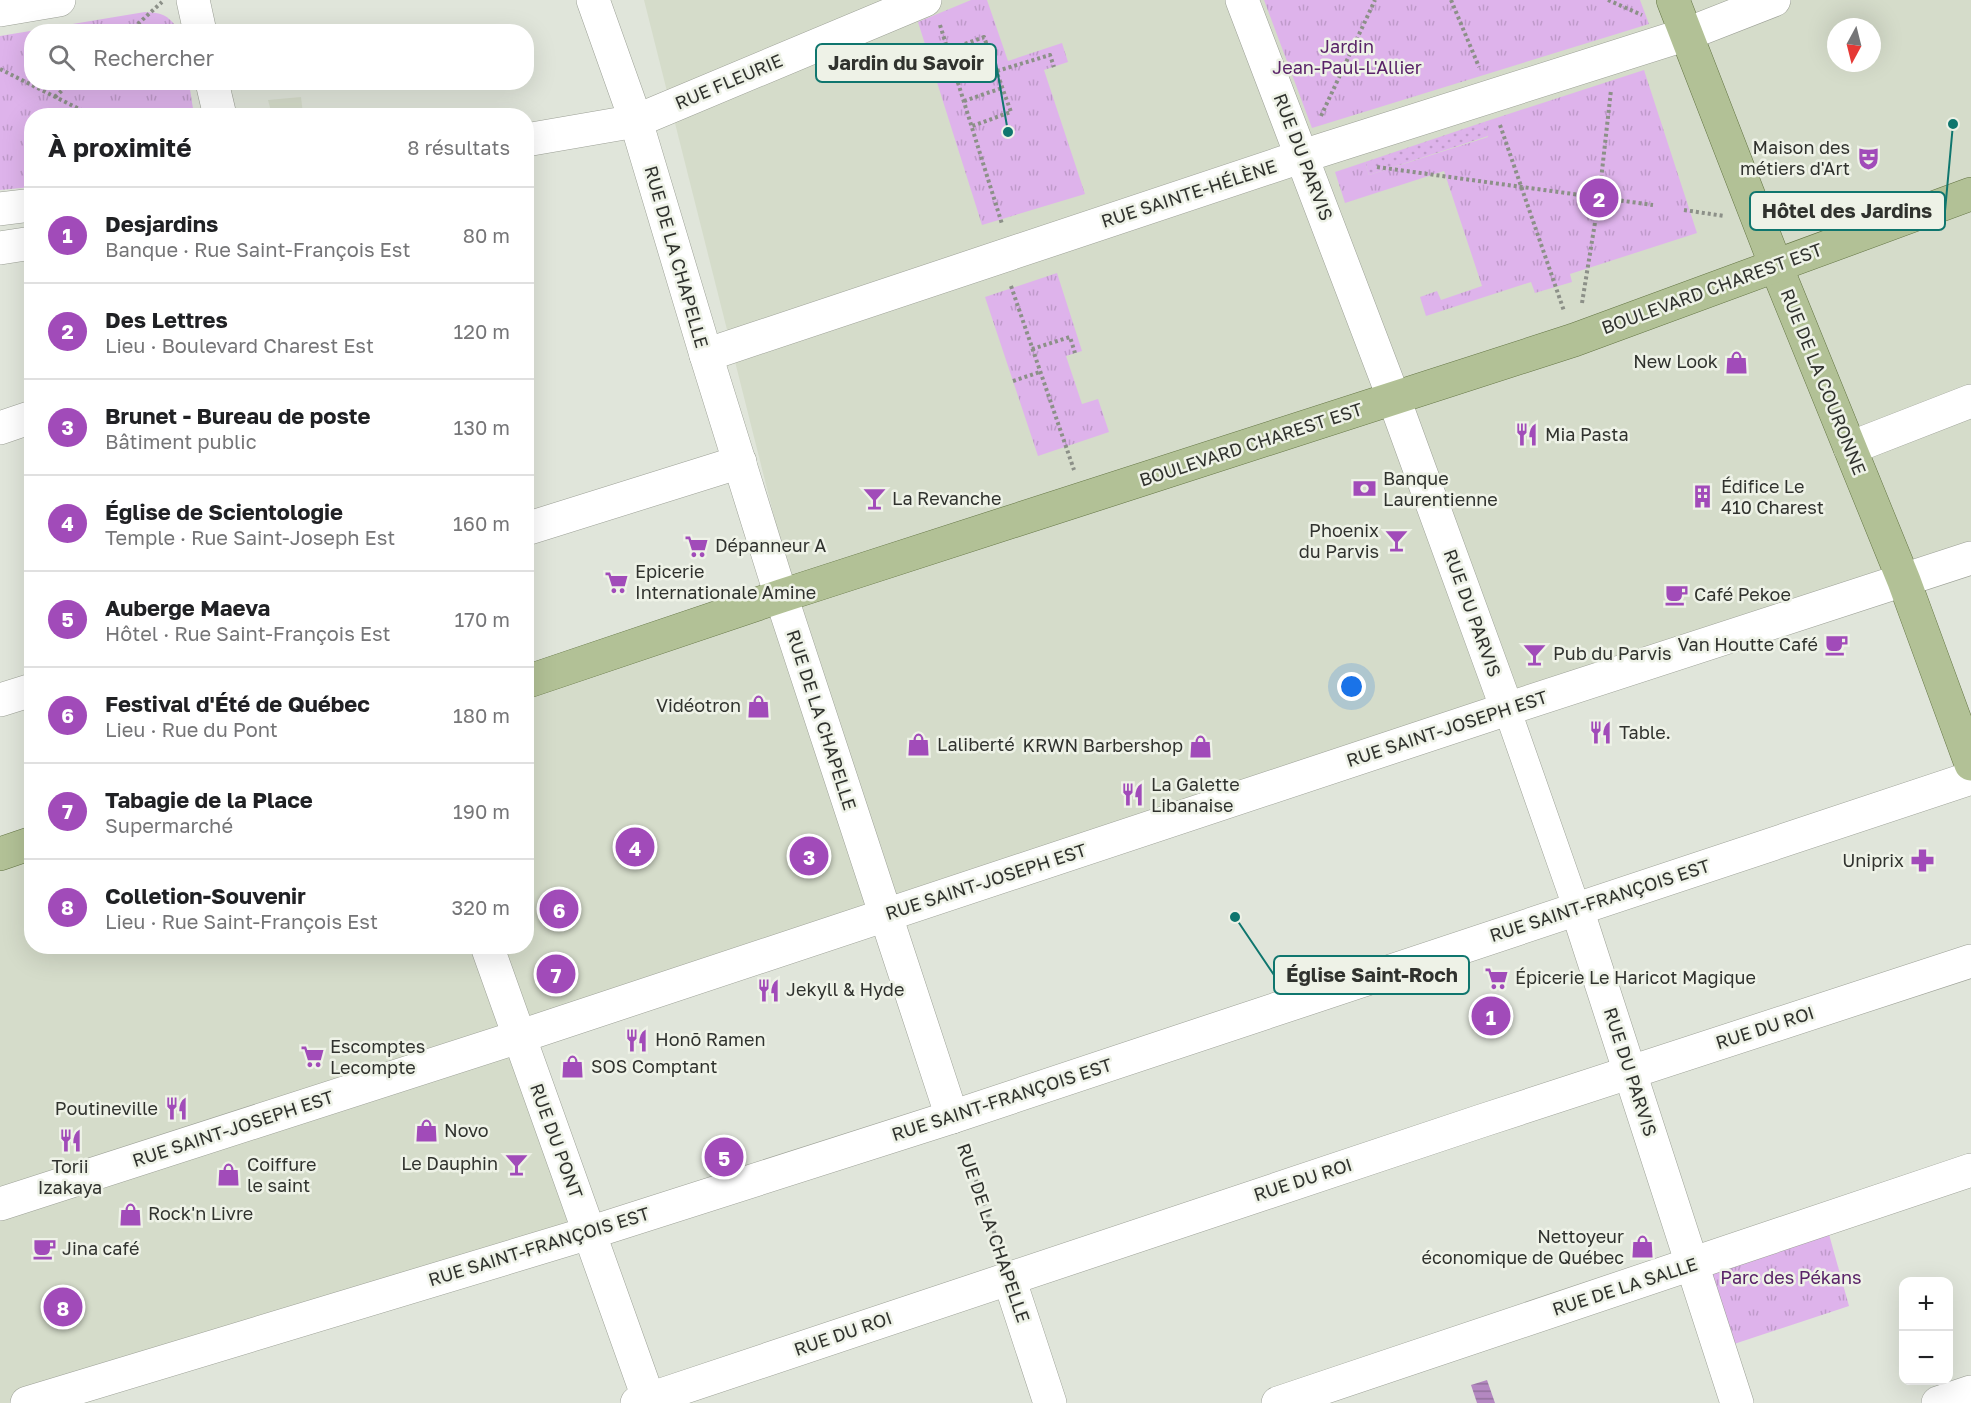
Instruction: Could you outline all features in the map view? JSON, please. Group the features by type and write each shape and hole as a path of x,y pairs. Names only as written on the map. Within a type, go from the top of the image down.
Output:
{"main road":[{"name":"RUE DE LA COURONNE","path":"1673,0 1776,266 1904,581 1971,764"},
{"name":"BOULEVARD CHAREST EST","path":"534,678 781,596 1574,340 1971,194"},
{"path":"0,854 24,846"}],"street":[{"path":"0,10 59,0"},
{"path":"193,0 198,24"},
{"name":"RUE DE LA CHAPELLE","path":"593,0 636,121 781,596 952,1117"},
{"name":"RUE DU PARVIS","path":"1242,0 1394,399 1507,709 1577,909 1737,1403"},
{"name":"RUE SAINTE-HÉLÈNE","path":"706,355 1303,156 1687,34 1774,0"},
{"name":"RUE FLEURIE","path":"534,139 636,121 932,12"},
{"path":"214,90 218,108"},
{"path":"0,209 24,206"},
{"path":"0,248 24,244"},
{"path":"1850,448 1971,401"},
{"path":"0,428 24,420"},
{"path":"534,526 740,462"},
{"name":"RUE SAINT-JOSEPH EST","path":"0,1204 518,1037 1507,709 1971,558"},
{"path":"0,700 24,692"},
{"name":"RUE SAINT-FRANÇOIS EST","path":"27,1403 589,1233 952,1117 1971,778"},
{"name":"RUE DU PONT","path":"490,954 589,1233 645,1402"},
{"name":"RUE DU ROI","path":"645,1402 1009,1278 1971,961"},
{"name":"RUE DE LA SALLE","path":"1278,1403 1971,1170"},
{"name":"RUE DE LA CHAPELLE","path":"1009,1278 1050,1403"},
{"path":"1938,1403 1971,1392"}],"path":[{"path":"138,24 165,0"},
{"path":"1303,156 1375,0"},
{"path":"1451,0 1490,96 1574,340"},
{"path":"932,12 948,50 972,126 1032,349 1084,499"},
{"path":"948,50 984,37 1011,112 972,126"},
{"path":"957,78 1050,54 1054,67"},
{"path":"1574,340 1585,290 1599,198 1615,57"},
{"path":"0,69 24,81"},
{"path":"964,101 1002,88"},
{"path":"42,90 77,108"},
{"path":"56,97 63,90"},
{"path":"1372,166 1653,205"},
{"path":"1032,349 1070,337 1076,353"},
{"path":"1013,381 1040,372"},
{"name":"RUE DE LA CHAPELLE","path":"952,1117 966,1151 1009,1278"}],"shaded area":[{"path":"644,0 1971,0 1971,559 519,1037 589,1233 27,1403 0,1403 0,854 24,846 24,954 534,954 534,680 793,592"},
{"path":"301,97 302,108 270,108 268,100"},
{"path":"1487,1380 1495,1403 1477,1403 1471,1385"}],"green space":[{"path":"971,0 987,0 1008,61 1062,43 1068,62 1044,70 1085,194 982,225 918,22"},
{"name":"Jardin Jean-Paul-L'Allier","path":"1264,0 1640,0 1649,24 1312,128"},
{"path":"145,12 166,16 174,24 72,24"},
{"path":"24,32 24,90 190,90 193,108 24,108 24,188 0,190 0,36"},
{"path":"1644,70 1697,233 1570,274 1572,282 1535,293 1531,282 1426,316 1420,297 1437,291 1441,300 1482,286 1444,171 1345,203 1335,172 1365,162 1369,175 1488,137 1484,122"},
{"path":"1484,122 1488,136 1369,175 1365,162"},
{"path":"1057,273 1082,351 1066,356 1082,404 1098,399 1109,432 1038,456 985,297"},
{"name":"Parc des Pékans","path":"1825,1220 1849,1306 1719,1349 1693,1265"}],"place":[{"name":"Hôtel des Jardins","path":"1953,124"},
{"name":"Jardin du Savoir","path":"1008,132"},
{"name":"Maison des métiers d'Art","path":"1868,158"},
{"name":"Des Lettres","path":"1599,198"},
{"name":"New Look","path":"1736,362"},
{"name":"Mia Pasta","path":"1527,435"},
{"name":"Banque Laurentienne","path":"1365,489"},
{"name":"Édifice Le 410 Charest","path":"1703,497"},
{"name":"La Revanche","path":"874,499"},
{"name":"Phoenix du Parvis","path":"1397,541"},
{"name":"Dépanneur A","path":"697,546"},
{"name":"Epicerie Internationale Amine","path":"617,582"},
{"name":"Café Pekoe","path":"1676,595"},
{"name":"Van Houtte Café","path":"1836,645"},
{"name":"Pub du Parvis","path":"1535,654"},
{"name":"Vidéotron","path":"759,706"},
{"name":"Table.","path":"1601,733"},
{"name":"Laliberté","path":"919,745"},
{"name":"KRWN Barbershop","path":"1201,746"},
{"name":"La Galette Libanaise","path":"1133,795"},
{"name":"Église de Scientologie","path":"635,847"},
{"name":"Brunet - Bureau de poste","path":"809,856"},
{"name":"Uniprix","path":"1922,861"},
{"name":"Festival d'Été de Québec","path":"559,909"},
{"name":"Église Saint-Roch","path":"1235,917"},
{"name":"Tabagie de la Place","path":"556,974"},
{"name":"Épicerie Le Haricot Magique","path":"1497,978"},
{"name":"Jekyll & Hyde","path":"768,990"},
{"name":"Desjardins","path":"1491,1016"},
{"name":"Honō Ramen","path":"637,1040"},
{"name":"Escomptes Lecompte","path":"312,1057"},
{"name":"SOS Comptant","path":"573,1067"},
{"name":"Poutineville","path":"176,1109"},
{"name":"Novo","path":"426,1131"},
{"name":"Torii Izakaya","path":"70,1141"},
{"name":"Auberge Maeva","path":"724,1157"},
{"name":"Le Dauphin","path":"516,1164"},
{"name":"Coiffure le saint","path":"229,1175"},
{"name":"Rock'n Livre","path":"130,1214"},
{"name":"Nettoyeur économique de Québec","path":"1642,1247"},
{"name":"Jina café","path":"44,1249"},
{"name":"Colletion-Souvenir","path":"63,1307"}]}
